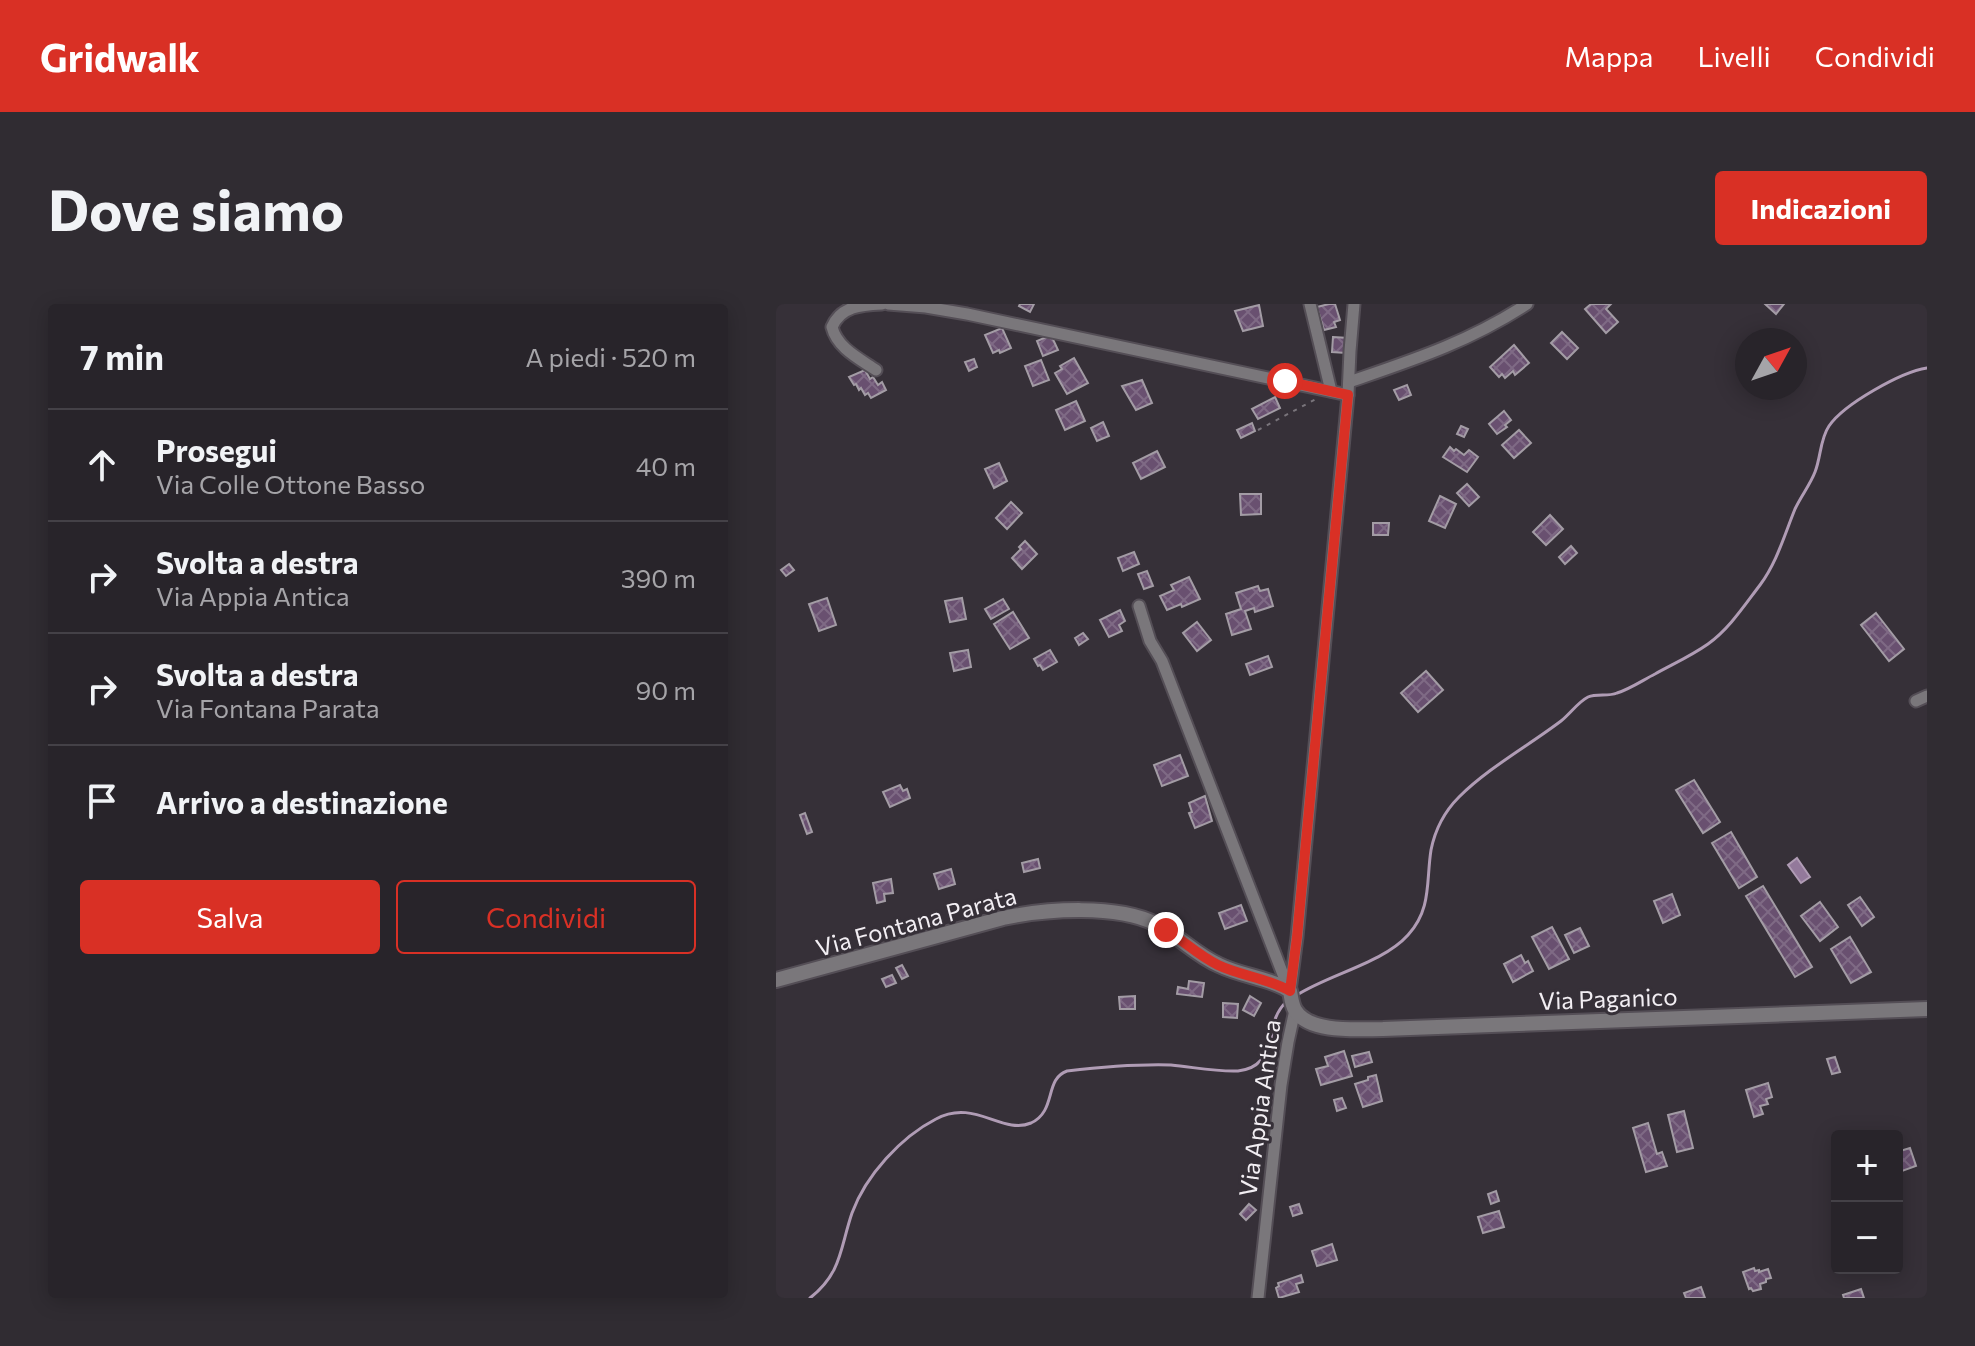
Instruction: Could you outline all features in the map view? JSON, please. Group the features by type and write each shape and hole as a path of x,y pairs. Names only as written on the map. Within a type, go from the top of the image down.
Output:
{"street":[{"path":"876,370 843,346 834,335 832,327 835,319 845,310 885,304 926,307 1348,395"},
{"path":"1310,304 1331,391"},
{"name":"Via Appia Antica","path":"1258,1298 1281,1085 1295,1010 1290,991 1348,395 1354,304"},
{"path":"1349,382 1447,348 1527,304"},
{"path":"1139,606 1150,641 1162,661 1290,991"},
{"name":"Via Fontana Parata","path":"776,980 1003,918 1099,911 1128,914 1148,921 1220,966 1290,991"},
{"path":"1276,956 1295,953"},
{"name":"Via Paganico","path":"1295,1010 1319,1026 1374,1029 1927,1009"}],"path":[{"path":"1258,430 1331,391"}],"shaded area":[{"path":"1797,858 1810,877 1801,883 1788,865"}],"building":[{"path":"1020,304 1034,304 1030,312"},
{"path":"1335,304 1340,320 1334,322 1336,327 1324,330 1317,307"},
{"path":"1591,304 1611,304 1606,309 1618,322 1606,333 1585,309"},
{"path":"1765,304 1784,304 1776,314"},
{"path":"1259,305 1263,326 1243,331 1235,311"},
{"path":"1002,328 1011,348 993,353 985,335"},
{"path":"1562,332 1578,348 1567,359 1551,343"},
{"path":"1051,335 1058,350 1043,356 1037,341"},
{"path":"1333,337 1348,338 1346,353 1332,352"},
{"path":"1514,345 1529,363 1515,375 1513,371 1505,378 1502,374 1499,377 1490,367"},
{"path":"1074,358 1088,383 1067,394 1055,373"},
{"path":"974,359 977,367 969,371 965,362"},
{"path":"1041,360 1049,380 1033,386 1025,366"},
{"path":"865,370 870,379 873,377 878,385 882,382 886,390 871,398 861,388 859,390 849,377"},
{"path":"1142,380 1152,403 1136,410 1122,386"},
{"path":"1407,385 1411,395 1399,400 1394,390"},
{"path":"1275,397 1280,408 1258,419 1252,409"},
{"path":"1076,401 1085,421 1065,430 1056,410"},
{"path":"1504,411 1511,420 1497,434 1489,424"},
{"path":"1103,422 1109,436 1097,441 1091,428"},
{"path":"1252,423 1255,431 1241,438 1237,430"},
{"path":"1461,426 1468,429 1464,437 1457,434"},
{"path":"1519,430 1531,443 1514,458 1502,445"},
{"path":"1450,447 1464,455 1469,450 1478,457 1467,472 1443,457"},
{"path":"1157,451 1165,467 1141,479 1133,463"},
{"path":"999,463 1007,481 994,488 985,469"},
{"path":"1467,484 1479,497 1469,506 1457,493"},
{"path":"1240,494 1261,494 1261,514 1241,515"},
{"path":"1440,496 1456,504 1445,528 1429,521"},
{"path":"1011,502 1022,513 1007,529 996,518"},
{"path":"1550,515 1563,529 1546,545 1533,532"},
{"path":"1373,523 1389,523 1388,535 1373,535"},
{"path":"1025,541 1037,554 1022,569 1012,558"},
{"path":"1571,546 1577,553 1565,564 1559,557"},
{"path":"1134,552 1139,564 1123,571 1118,558"},
{"path":"789,564 794,570 786,576 781,570"},
{"path":"1147,571 1153,586 1144,589 1138,574"},
{"path":"1189,577 1200,599 1167,610 1160,596 1174,590 1171,585"},
{"path":"1258,586 1260,591 1268,589 1273,606 1255,612 1254,608 1245,611 1251,629 1232,635 1226,614 1241,609 1236,593"},
{"path":"827,598 836,625 819,631 809,604"},
{"path":"962,598 966,619 950,622 945,601"},
{"path":"1003,599 1009,609 991,619 985,609"},
{"path":"1120,610 1125,621 1119,625 1122,631 1109,637 1100,620"},
{"path":"1013,612 1029,638 1010,649 994,624"},
{"path":"1876,613 1904,649 1889,661 1861,625"},
{"path":"1197,622 1211,640 1197,651 1183,633"},
{"path":"1083,633 1088,639 1079,645 1075,638"},
{"path":"968,650 971,667 954,671 950,653"},
{"path":"1050,650 1057,662 1043,670 1034,659"},
{"path":"1268,656 1272,667 1250,675 1246,664"},
{"path":"1426,671 1443,690 1418,712 1401,693"},
{"path":"1180,755 1188,776 1162,786 1154,765"},
{"path":"1694,780 1720,822 1703,833 1676,790"},
{"path":"900,785 903,791 907,789 910,798 890,807 883,792"},
{"path":"1205,796 1212,821 1195,828 1189,803"},
{"path":"805,813 812,832 807,834 800,815"},
{"path":"1731,832 1757,877 1739,888 1712,843"},
{"path":"1038,859 1040,868 1024,872 1022,863"},
{"path":"951,869 955,884 939,889 934,874"},
{"path":"891,879 893,893 884,894 885,901 877,903 873,883"},
{"path":"1763,886 1812,967 1795,977 1746,896"},
{"path":"1672,894 1680,915 1663,923 1654,901"},
{"path":"1860,897 1874,917 1862,926 1848,905"},
{"path":"1820,902 1838,927 1820,941 1801,916"},
{"path":"1241,905 1247,921 1225,929 1219,913"},
{"path":"1552,927 1569,959 1549,969 1532,937"},
{"path":"1580,928 1589,946 1574,953 1565,935"},
{"path":"1850,937 1871,972 1851,983 1831,949"},
{"path":"1521,955 1533,971 1513,982 1504,964"},
{"path":"902,965 908,976 902,979 896,968"},
{"path":"892,975 896,983 886,987 882,979"},
{"path":"1189,981 1204,983 1202,997 1177,994 1178,987 1188,989"},
{"path":"1135,996 1135,1009 1120,1009 1119,997"},
{"path":"1250,996 1261,1003 1254,1016 1243,1010"},
{"path":"1223,1003 1238,1004 1237,1018 1223,1017"},
{"path":"1344,1051 1352,1076 1321,1085 1316,1069 1328,1066 1325,1057"},
{"path":"1369,1052 1372,1062 1355,1067 1352,1056"},
{"path":"1835,1057 1840,1072 1832,1074 1827,1059"},
{"path":"1376,1075 1382,1101 1363,1107 1355,1084"},
{"path":"1768,1083 1772,1097 1766,1099 1768,1104 1760,1106 1763,1114 1754,1117 1746,1090"},
{"path":"1342,1098 1346,1108 1337,1111 1334,1100"},
{"path":"1684,1111 1693,1148 1677,1152 1668,1115"},
{"path":"1648,1123 1657,1154 1662,1152 1667,1166 1646,1172 1633,1128"},
{"path":"1910,1148 1916,1166 1903,1171 1903,1150"},
{"path":"1496,1191 1499,1201 1491,1204 1488,1194"},
{"path":"1249,1204 1256,1210 1246,1220 1240,1214"},
{"path":"1299,1204 1302,1213 1293,1216 1290,1207"},
{"path":"1499,1211 1504,1227 1483,1233 1478,1217"},
{"path":"1332,1244 1337,1260 1317,1266 1312,1251"},
{"path":"1754,1268 1759,1272 1768,1269 1771,1278 1760,1284 1761,1289 1753,1291 1749,1289 1743,1272"},
{"path":"1301,1275 1303,1282 1296,1284 1299,1292 1279,1298 1278,1283"},
{"path":"1701,1287 1705,1298 1686,1298 1684,1293"},
{"path":"1861,1289 1864,1298 1844,1298 1843,1295"}],"waterway":[{"path":"1297,995 1371,961 1408,935 1425,905 1431,850 1438,828 1449,808 1470,786 1561,721 1584,699 1627,689 1695,652 1723,631 1771,567 1795,509 1815,472 1829,426 1847,408 1874,390 1927,368"},
{"path":"810,1298 834,1269 852,1213 866,1185 886,1158 923,1127 936,1119 963,1112 1009,1124 1031,1123 1044,1111 1055,1081 1067,1071 1145,1065 1230,1071 1253,1067 1269,1047 1276,1017 1287,1001"}],"route":[{"path":"1166,930 1220,966 1290,991 1348,395 1285,381"}]}
